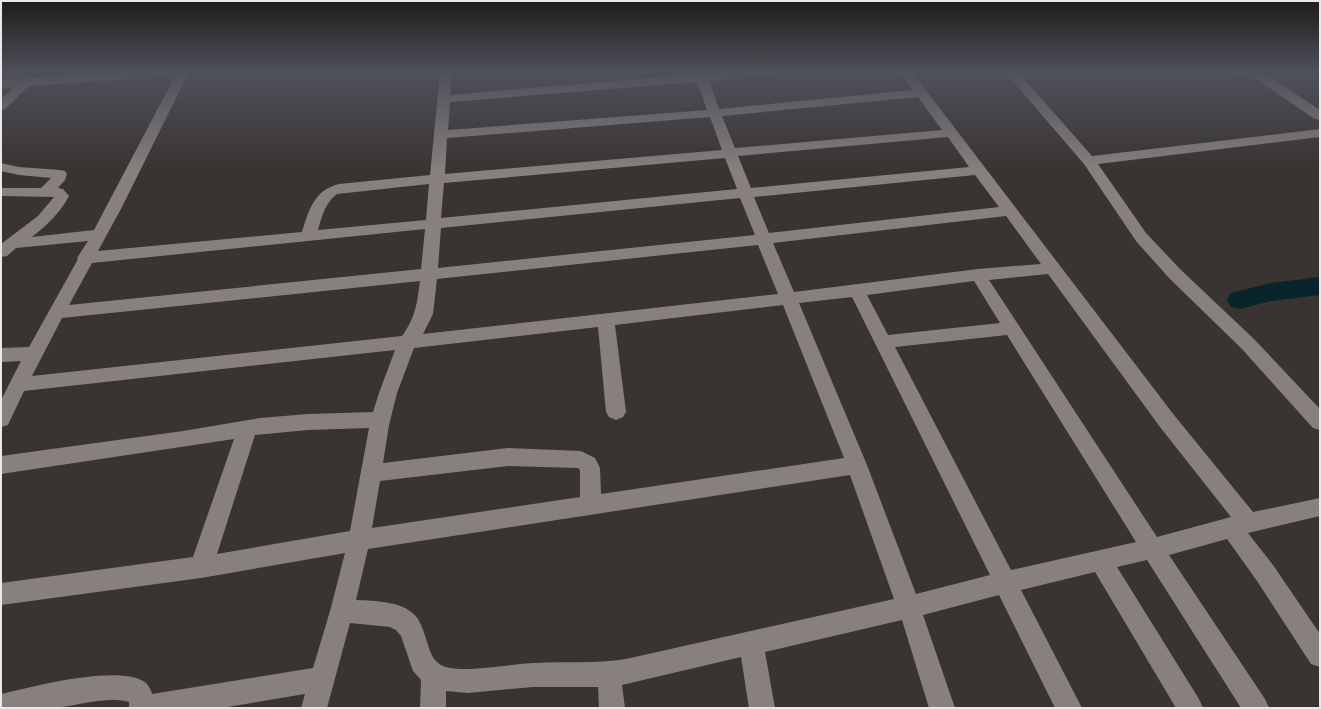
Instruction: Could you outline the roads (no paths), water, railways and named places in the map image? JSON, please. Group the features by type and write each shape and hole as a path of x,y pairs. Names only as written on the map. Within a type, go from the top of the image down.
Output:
{"street":[{"path":"1,419 17,385 85,258 99,235 166,105"},
{"path":"314,708 342,611 359,540 379,426 388,393 407,343 418,328 424,314 429,275 443,105"},
{"path":"712,105 729,153 747,194 788,300 857,465 910,607 942,708"},
{"path":"440,136 797,105"},
{"path":"930,105 1167,422 1239,525 1265,573 1320,655"},
{"path":"1040,105 1090,161 1141,237 1284,382 1320,422"},
{"path":"1303,105 1320,117 1316,122 1320,127"},
{"path":"308,236 322,199 330,190 437,178 952,133"},
{"path":"1090,161 1320,133"},
{"path":"2,168 19,171 60,174 60,177 45,192"},
{"path":"85,258 979,170"},
{"path":"1,192 58,192 62,196 58,203 43,219 4,247"},
{"path":"55,313 429,275 1009,211"},
{"path":"4,247 99,235"},
{"path":"17,385 606,321 788,300 978,275 1053,268"},
{"path":"978,275 1152,549 1256,708"},
{"path":"857,291 1069,708"},
{"path":"606,321 616,412"},
{"path":"883,342 1012,328"},
{"path":"1,356 34,353"},
{"path":"1,465 183,439 247,428 308,422 379,426"},
{"path":"201,567 247,428"},
{"path":"370,474 513,457 581,460 588,464 590,468 592,505"},
{"path":"1,594 201,567 359,540 857,465"},
{"path":"342,611 382,614 398,617 408,624 421,662 433,675 446,680 466,681 534,675 609,674 654,666 910,607 1006,582 1152,549 1239,525 1320,506"},
{"path":"1100,560 1190,708"},
{"path":"751,643 762,708"},
{"path":"609,674 612,708"},
{"path":"433,675 433,708"},
{"path":"1,707 98,689 124,688 134,690 139,694 142,699 143,708 322,678"}],"waterway":[{"path":"1240,300 1271,292 1320,286"}]}
